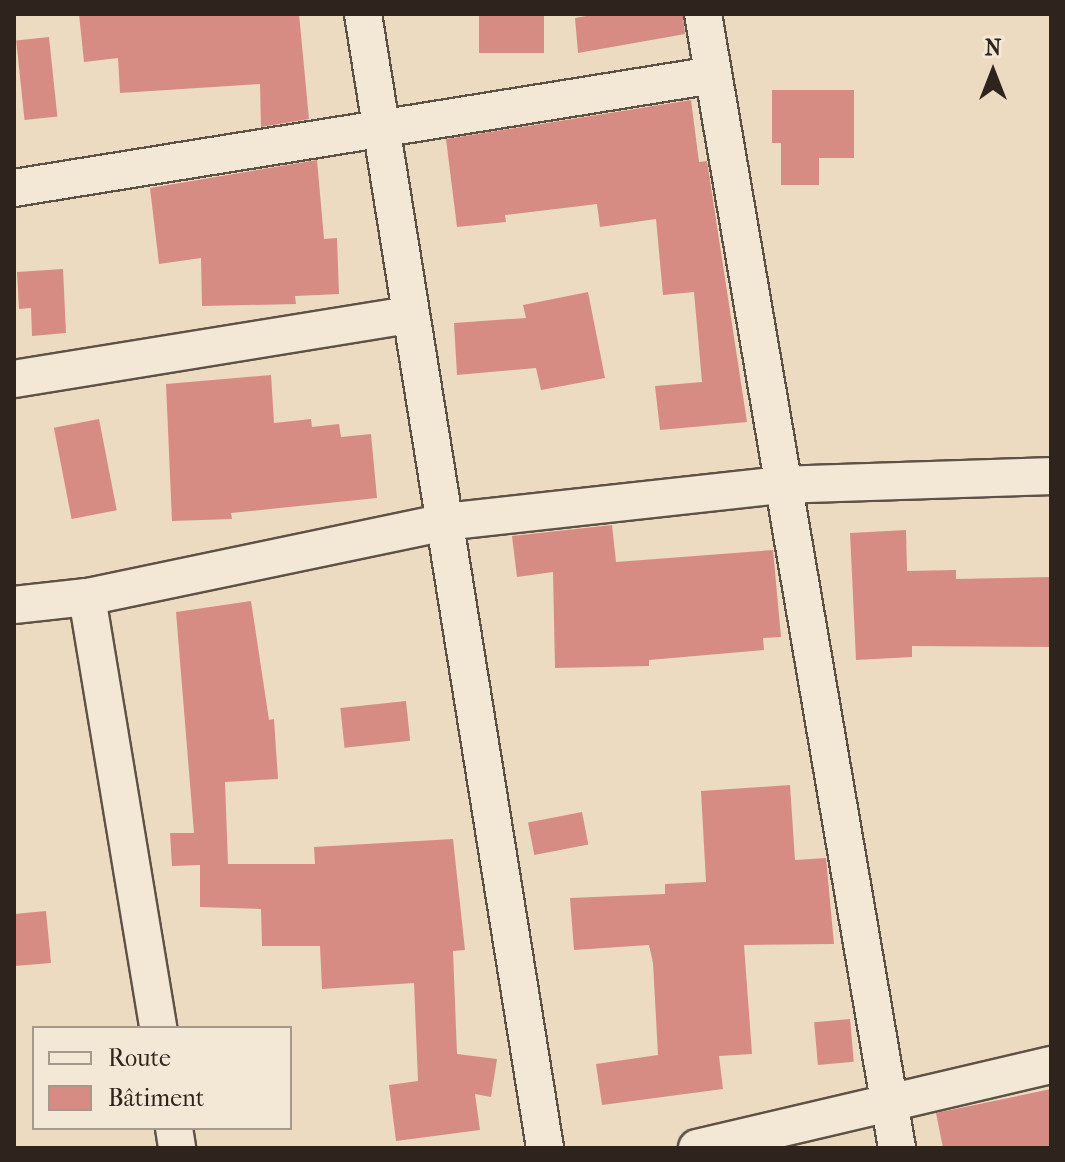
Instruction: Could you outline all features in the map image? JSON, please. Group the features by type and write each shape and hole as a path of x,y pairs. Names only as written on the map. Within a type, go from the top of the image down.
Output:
{"street":[{"path":"363,14 545,1148"},
{"path":"703,14 780,485 897,1148"},
{"path":"14,188 713,75"},
{"path":"14,379 411,315"},
{"path":"14,605 87,597 445,522 780,485 1051,476"},
{"path":"87,597 158,1026"},
{"path":"697,1148 888,1107 1051,1065"}],"building":[{"path":"79,14 299,14 309,119 261,127 260,84 120,93 118,58 84,62"},
{"path":"479,14 544,14 544,53 479,53"},
{"path":"598,14 683,14 685,34 578,53 575,18"},
{"path":"49,37 57,117 25,120 16,40"},
{"path":"772,90 854,90 854,158 819,158 819,185 781,185 781,143 772,143"},
{"path":"691,100 699,162 707,161 747,422 660,430 655,386 702,382 694,292 663,295 656,219 600,227 597,204 505,215 506,222 457,227 446,139"},
{"path":"317,160 324,239 337,238 339,294 295,296 296,304 202,306 201,258 159,264 150,188"},
{"path":"63,269 66,333 32,336 31,308 19,309 17,272"},
{"path":"588,292 605,378 541,390 536,368 457,375 454,323 526,318 523,305"},
{"path":"271,375 274,423 311,419 312,427 339,424 341,437 371,434 377,498 231,513 232,519 172,521 166,384"},
{"path":"99,419 117,510 72,519 54,428"},
{"path":"612,525 616,562 773,550 781,637 763,638 764,650 649,660 649,666 555,668 553,572 517,577 512,536"},
{"path":"906,530 907,571 956,570 956,579 1051,577 1051,647 912,646 912,657 856,660 850,533"},
{"path":"251,601 269,720 274,719 278,779 225,782 228,864 315,864 314,847 453,839 465,950 453,951 457,1054 497,1059 491,1097 475,1094 480,1130 396,1141 389,1085 418,1081 414,983 322,989 320,946 262,946 261,909 200,907 200,865 172,866 170,833 194,833 176,612"},
{"path":"406,701 410,741 345,748 340,708"},
{"path":"790,785 795,860 826,858 834,944 744,945 752,1054 719,1056 723,1089 602,1105 596,1064 658,1055 653,963 649,945 574,950 570,898 665,894 665,884 706,882 701,791"},
{"path":"582,812 588,844 534,855 528,822"},
{"path":"46,911 51,963 14,966 14,914"},
{"path":"850,1019 854,1062 818,1065 814,1022"},
{"path":"1051,1089 1051,1148 943,1148 936,1113"}]}
